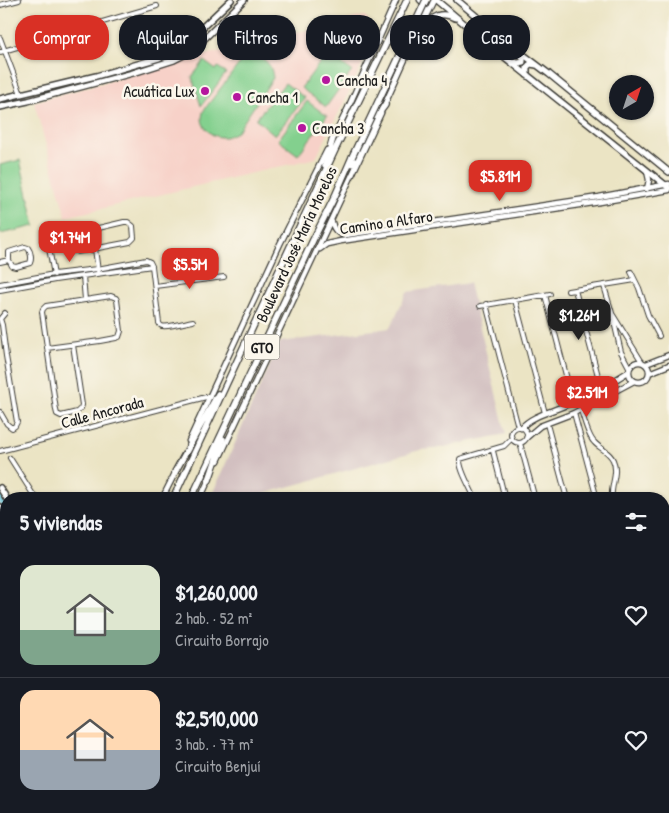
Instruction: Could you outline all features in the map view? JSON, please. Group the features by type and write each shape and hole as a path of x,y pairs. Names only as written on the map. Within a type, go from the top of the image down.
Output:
{"main road":[{"path":"0,99 96,76 159,58 188,41 231,0"},
{"path":"0,107 153,68 174,60 198,45 244,0"},
{"name":"Boulevard José María Morelos","path":"176,492 335,150 408,0"},
{"name":"Boulevard José María Morelos","path":"194,492 426,0"},
{"path":"435,0 463,23"},
{"path":"457,0 474,15"},
{"path":"461,0 466,8"},
{"path":"453,17 460,21"},
{"path":"507,60 668,187"},
{"path":"509,60 521,64 523,60"},
{"path":"530,60 669,172"},
{"path":"527,75 526,68 528,65 537,65"},
{"path":"335,196 376,117 385,105"},
{"path":"319,185 333,138"},
{"path":"652,174 660,173 659,163"},
{"path":"175,472 216,397 226,385"},
{"path":"209,480 231,414"}],"street":[{"path":"0,5 19,0"},
{"path":"165,492 280,244 333,138 396,0"},
{"path":"391,13 402,0"},
{"path":"420,0 426,8 425,15"},
{"path":"427,15 435,0"},
{"path":"2,51 157,6"},
{"path":"0,38 2,51 21,95"},
{"path":"203,492 405,60"},
{"path":"646,170 649,180 647,189"},
{"name":"Camino a Alfaro","path":"331,221 335,230 345,235 444,220 600,202 668,187"},
{"name":"Camino a Alfaro","path":"317,252 327,244 445,226 515,212 668,187"},
{"path":"444,220 445,226"},
{"path":"124,222 128,222 133,226 133,240 95,249 75,252 72,249 70,238 75,234 124,222"},
{"path":"46,232 55,280"},
{"path":"25,247 30,250 31,261 29,264 14,267 9,260 8,253 10,251 25,247"},
{"path":"95,249 98,271"},
{"path":"0,262 9,260"},
{"path":"98,271 146,260 150,262 160,325 168,326 193,321"},
{"path":"0,284 54,274 152,266"},
{"path":"631,272 648,315 659,336"},
{"path":"0,290 82,273"},
{"path":"82,273 85,300"},
{"path":"155,286 224,276"},
{"path":"568,291 635,280"},
{"path":"604,286 621,352 631,379 634,381"},
{"path":"575,290 601,388"},
{"path":"480,306 550,294"},
{"path":"545,295 573,402"},
{"path":"47,348 116,338 121,334 116,298 111,296 44,307 42,312 47,348 56,410 61,416 77,412 82,405 73,345"},
{"path":"515,300 546,413"},
{"path":"486,304 520,427 526,431 527,436"},
{"path":"0,412 9,426 12,428 15,426 17,422 0,319 5,313"},
{"path":"520,443 540,426 581,410 634,381 641,382 646,379 649,373 648,367 612,313"},
{"path":"520,443 515,442 512,438 512,431 601,388 629,370 634,362 644,363 669,355"},
{"path":"0,360 6,356"},
{"path":"649,373 669,365"},
{"name":"Calle Ancorada","path":"0,452 210,396"},
{"path":"566,406 572,414 595,492"},
{"path":"581,410 593,441 609,453 614,461 615,470 611,492"},
{"path":"547,424 565,492"},
{"path":"472,492 459,460 504,446 512,438"},
{"path":"520,443 533,492"},
{"path":"493,450 502,492"},
{"path":"10,458 32,492"}],"shaded area":[{"path":"306,30 306,60 364,60 316,158 66,217 34,102 186,60 207,60 207,55 217,52 217,60 296,60 296,33"},
{"path":"469,283 506,434 434,449 420,450 270,492 213,492 280,342 390,328 407,292"}],"green space":[{"name":"Cancha 1","path":"242,60 264,60 267,62 273,78 237,132 225,137 214,135 208,131 202,122 204,111"},
{"name":"Cancha 4","path":"322,60 337,60 352,71 326,107 301,88"},
{"name":"Acuática Lux","path":"204,61 216,70 218,67 226,73 201,106 192,77"},
{"path":"285,83 305,98 275,135 256,119"},
{"name":"Cancha 3","path":"307,101 327,116 298,155 278,140"},
{"path":"20,160 35,226 0,234 0,165"}],"place":[{"name":"Cancha 4","path":"326,80"},
{"name":"Acuática Lux","path":"205,91"},
{"name":"Cancha 1","path":"237,97"},
{"name":"Cancha 3","path":"302,128"}]}
